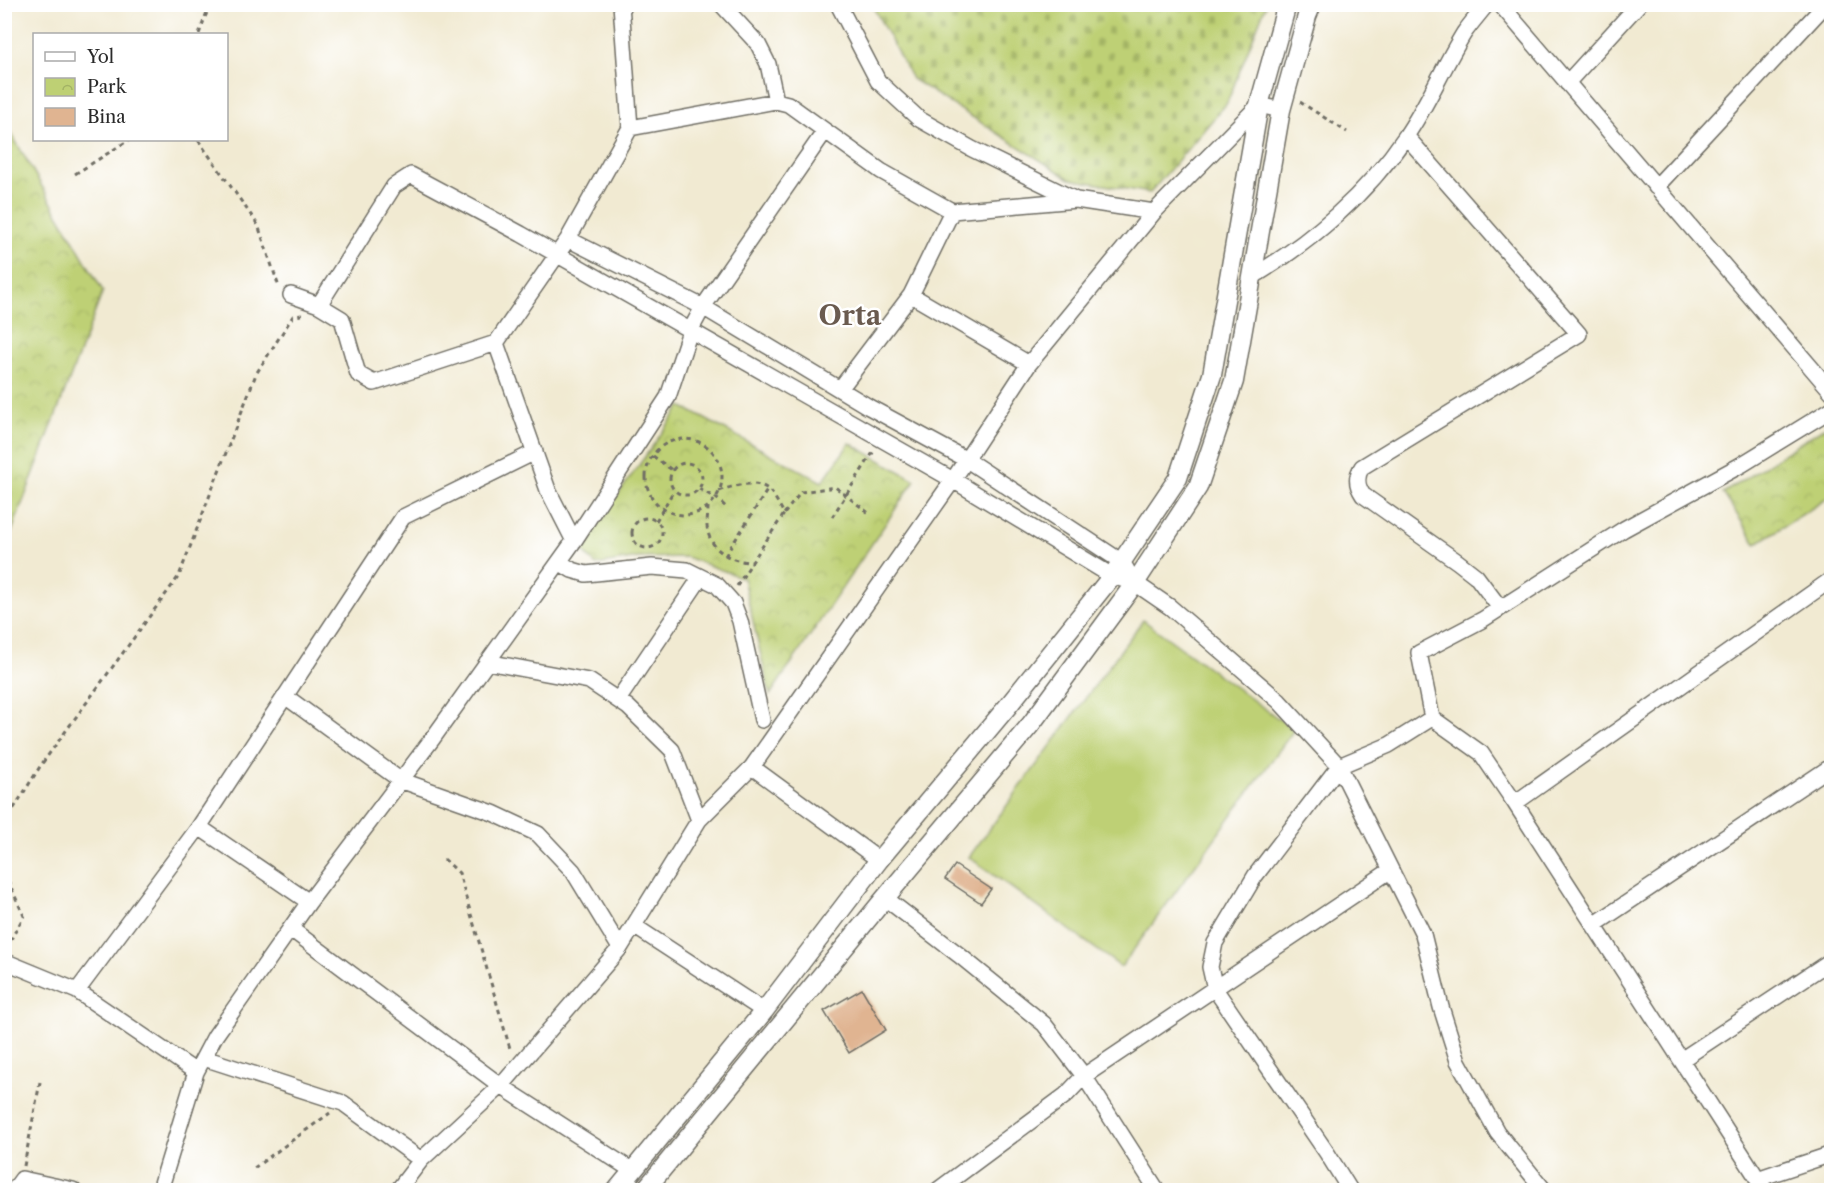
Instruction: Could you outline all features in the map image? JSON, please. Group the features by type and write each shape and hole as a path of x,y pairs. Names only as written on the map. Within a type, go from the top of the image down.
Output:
{"street":[{"path":"291,295 325,309 342,319 358,374 374,383 496,343 568,239 630,128 621,4"},
{"path":"722,4 758,44 768,64 776,101"},
{"path":"838,4 878,81 919,118 972,149 1076,200"},
{"path":"617,1191 764,1011 879,860 1008,706 1117,569 1178,478 1212,375 1259,105 1287,4"},
{"path":"291,929 501,1086 633,1171 652,1188 885,898 1031,724 1136,583 1198,487 1234,381 1284,101 1312,4"},
{"path":"1252,277 1285,257 1312,236 1363,189 1406,136 1465,32 1487,4"},
{"path":"1500,4 1832,392"},
{"path":"1567,83 1639,4"},
{"path":"1656,186 1826,4"},
{"path":"630,128 776,101 788,104 881,171 952,211 1076,200 1154,212"},
{"path":"398,1191 421,1160 501,1086 620,948 699,820 752,767 953,480 1029,364 1154,212 1259,105 1284,101"},
{"path":"160,1191 196,1072 215,1036 309,903 574,541 668,397 690,331 703,307 825,131"},
{"path":"1406,136 1579,334 1362,467 1358,476 1358,486 1363,495 1476,576 1500,608"},
{"path":"325,309 394,186 411,176 556,254 953,480 1117,569"},
{"path":"840,389 911,295 952,211"},
{"path":"568,239 703,307 840,389 966,460 1170,607 1279,701 1339,766 1423,934 1441,1007 1458,1061 1497,1132 1544,1191"},
{"path":"911,295 1029,364"},
{"path":"496,343 548,490 574,541"},
{"path":"1832,409 1741,465 1624,529 1500,608 1419,653 1432,718 1481,753 1761,1185 1832,1154"},
{"path":"77,991 199,828 403,517 535,452"},
{"path":"559,562 572,570 586,574 652,567 687,570 717,585 729,598 740,621 762,720"},
{"path":"618,700 701,577"},
{"path":"1515,803 1832,579"},
{"path":"487,662 589,681 628,707 672,750 699,820"},
{"path":"285,696 400,780 494,813 538,834 573,871 620,948"},
{"path":"1350,1191 1327,1153 1215,988 1210,967 1215,943 1255,876 1339,766 1389,745 1432,718"},
{"path":"1594,925 1832,766"},
{"path":"752,767 879,860"},
{"path":"199,828 309,903"},
{"path":"938,1191 1066,1095 1084,1076 1392,870"},
{"path":"885,898 1044,1024 1084,1076 1157,1191"},
{"path":"634,926 764,1011"},
{"path":"1681,1060 1832,960"},
{"path":"4,961 77,991 196,1072"},
{"path":"204,1058 344,1103 421,1160"},
{"path":"18,1185 72,1191"}],"path":[{"path":"199,33 210,4"},
{"path":"1284,101 1347,132"},
{"path":"75,174 127,141"},
{"path":"199,141 258,225 281,293 291,295"},
{"path":"4,824 41,765 179,576 256,374 293,316 325,309"},
{"path":"832,517 881,439"},
{"path":"678,440 691,440 704,445 713,452 719,463 722,474 719,491 708,507 698,513 674,514 662,509 653,500 647,488 646,476 649,463 666,444 678,440"},
{"path":"653,456 672,470"},
{"path":"685,463 695,466 701,474 699,489 690,494 679,493 670,481 672,470 685,463"},
{"path":"719,491 736,485 754,485 768,489 784,514"},
{"path":"729,598 801,492 835,487 870,514"},
{"path":"699,489 716,498 727,508"},
{"path":"725,556 768,489"},
{"path":"656,521 675,490"},
{"path":"708,507 707,528 714,546 725,556 740,562 752,562"},
{"path":"642,518 651,518 656,521 661,528 659,542 650,548 635,543 631,534 634,524 642,518"},
{"path":"444,859 459,873 516,1068"},
{"path":"4,872 24,916 4,950"},
{"path":"18,1185 40,1082"},
{"path":"254,1168 344,1103"}],"green space":[{"path":"872,5 1266,5 1227,103 1150,193 1070,179 912,79"},
{"path":"4,123 103,291 5,549"},
{"path":"681,406 822,482 850,443 915,480 770,695 743,578 686,557 638,558 596,565 580,548"},
{"path":"1831,423 1831,496 1756,544 1723,493"},
{"path":"1143,620 1294,730 1121,967 969,857"}],"building":[{"path":"955,865 991,889 981,903 945,879"},
{"path":"862,989 886,1030 849,1053 824,1011"}],"district":[{"name":"Orta","path":"850,315"}]}
